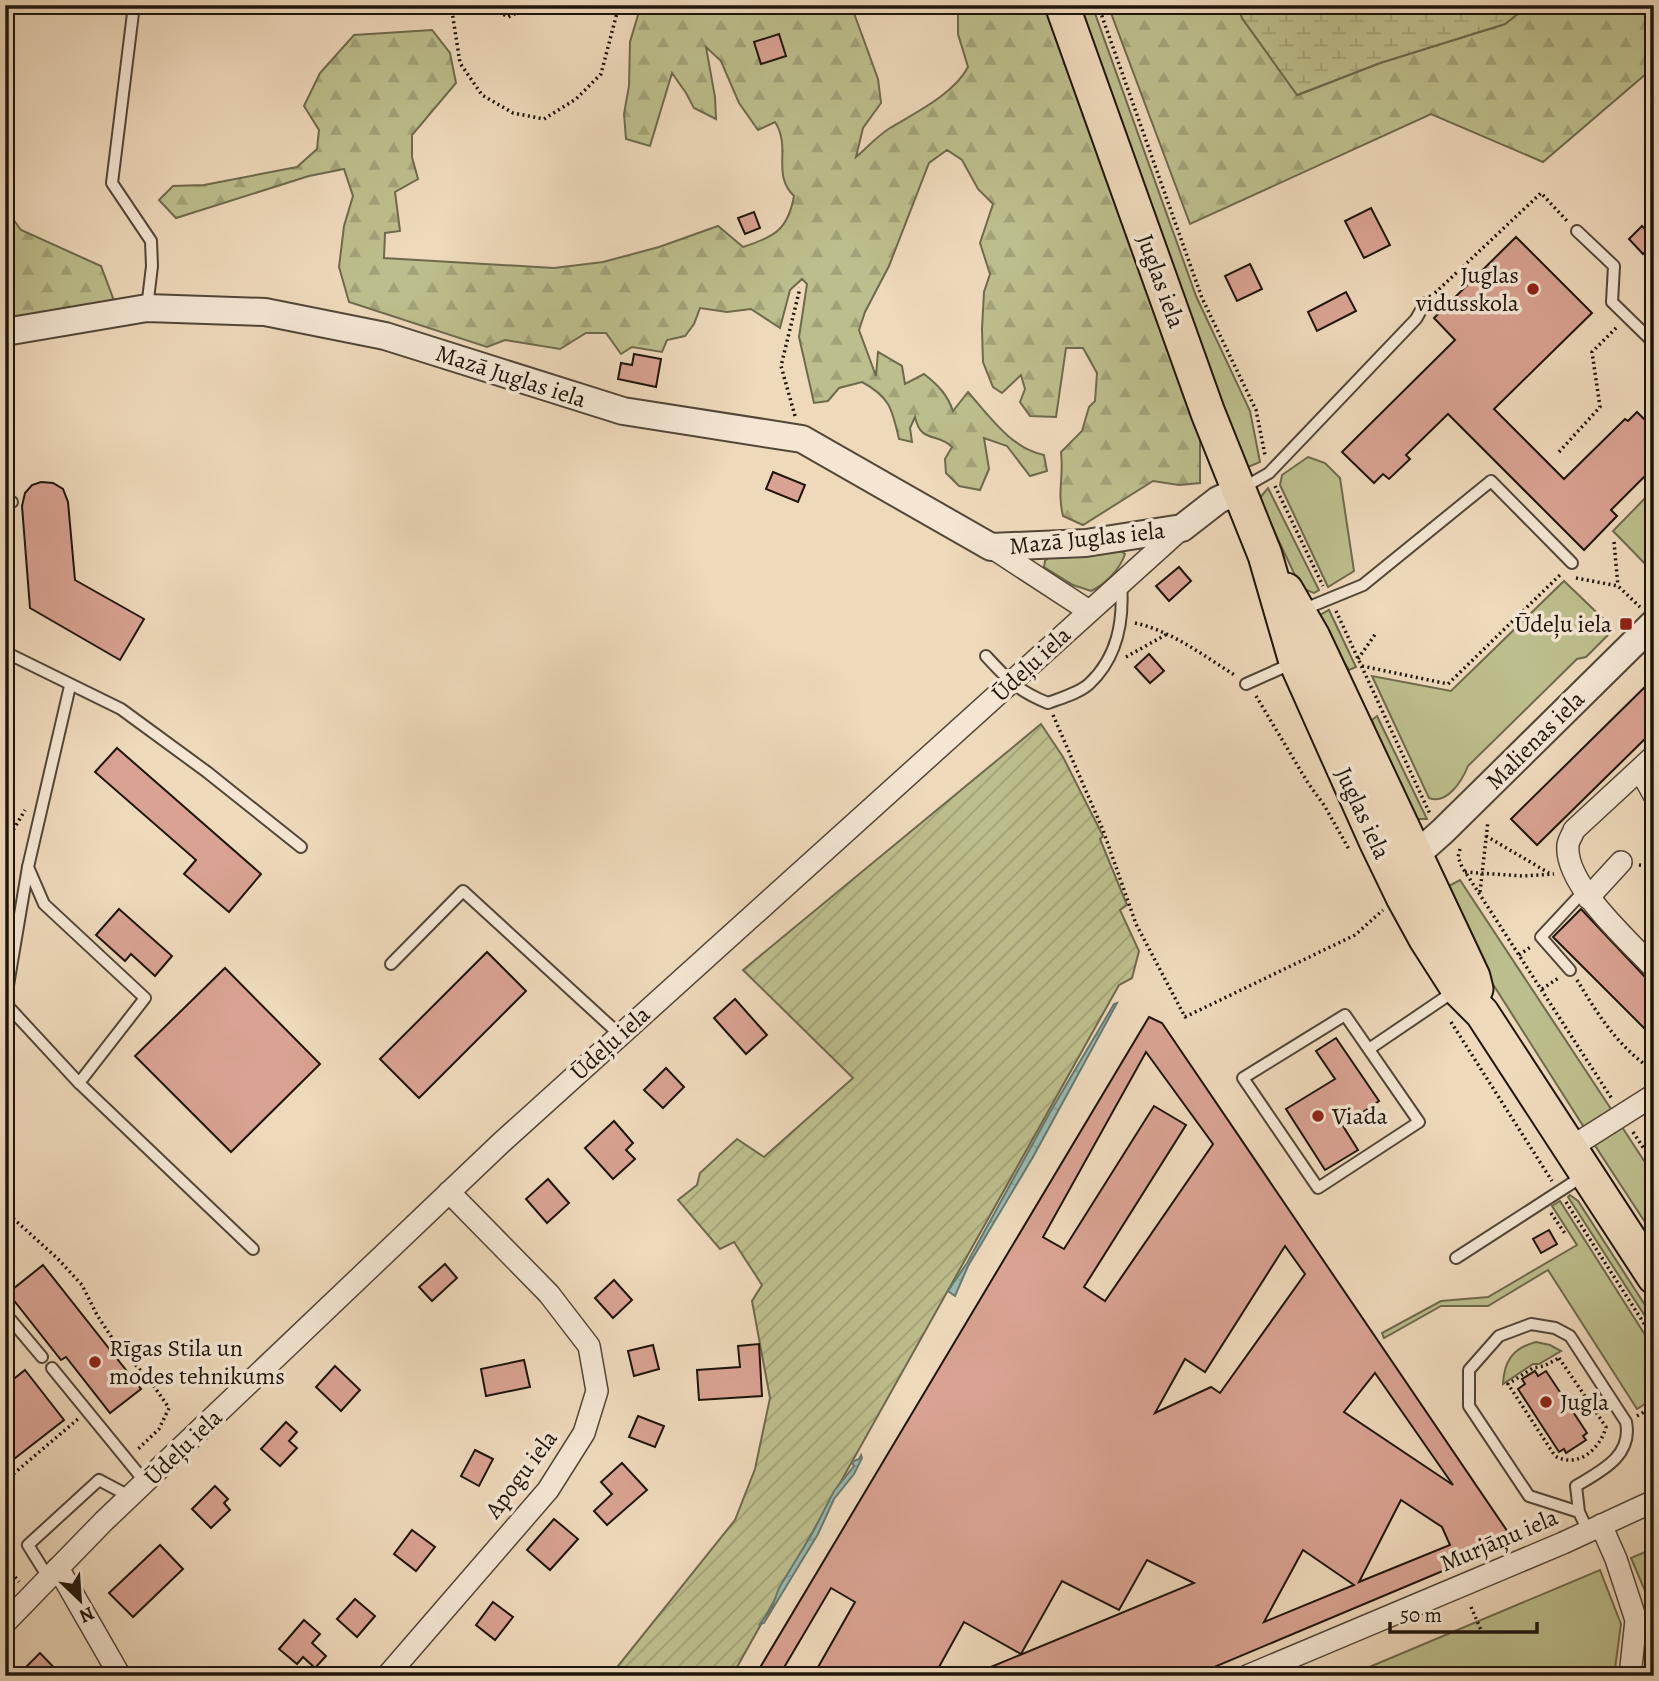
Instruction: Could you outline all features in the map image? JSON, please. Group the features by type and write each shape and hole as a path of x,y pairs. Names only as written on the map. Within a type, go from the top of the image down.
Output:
{"main road":[{"name":"Juglas iela","path":"1062,5 1204,402 1265,555 1296,662 1402,862 1474,977 1482,1013 1654,1277"},
{"name":"Juglas iela","path":"1265,555 1313,637 1402,862 1426,939 1448,995 1482,1013"}],"street":[{"name":"Mazā Juglas iela","path":"5,332 147,308 265,312 385,336 623,411 802,439 991,547 1089,611"},
{"name":"Ūdeļu iela","path":"5,1623 53,1573 449,1192 619,1034 1182,528 1218,500 1238,491"},
{"name":"Mazā Juglas iela","path":"991,547 1086,542 1182,528"},
{"name":"Malienas iela","path":"1402,862 1457,818 1648,616"},
{"path":"1647,763 1654,795"},
{"path":"1647,763 1574,830 1568,845 1582,888 1654,968"},
{"path":"1582,888 1621,862"},
{"path":"1579,1161 1622,1114 1654,1095"},
{"name":"Apogu iela","path":"387,1676 548,1490 584,1433 597,1391 589,1346 549,1294 449,1192"},
{"name":"Murjāņu iela","path":"1247,1676 1590,1523 1654,1501"},
{"path":"1590,1523 1616,1559 1636,1620 1630,1676"},
{"path":"53,1573 120,1676"}],"lane":[{"path":"134,5 112,183 151,241 152,267 147,308"},
{"path":"1577,231 1614,266 1612,302 1654,343"},
{"path":"1238,491 1269,473 1416,319 1425,303"},
{"path":"1299,611 1363,585 1492,481 1569,566"},
{"path":"986,656 1025,694 1048,704 1087,686 1114,652 1123,603 1121,583"},
{"path":"5,652 121,709 301,846"},
{"path":"1246,684 1296,662"},
{"path":"70,686 28,867 5,1003 79,1083 253,1249"},
{"path":"28,867 44,904 145,998 79,1083"},
{"path":"1570,970 1541,937 1582,888"},
{"path":"391,964 463,891 619,1034"},
{"path":"1369,1049 1448,995"},
{"path":"1345,1015 1369,1049 1419,1122 1318,1188 1243,1078 1345,1015"},
{"path":"1456,1258 1560,1192 1579,1161"},
{"path":"5,1313 42,1357"},
{"path":"1531,1324 1555,1328 1570,1336 1626,1422 1629,1435 1616,1460 1576,1486 1590,1523 1530,1496 1469,1406 1469,1370 1499,1336 1531,1324"},
{"path":"52,1368 127,1460 139,1490"},
{"path":"53,1573 28,1545 99,1480 139,1490"}],"path":[{"path":"451,5 460,63 482,94 513,113 544,119 576,99 601,74 619,5"},
{"path":"493,5 492,8 508,17 534,5"},
{"path":"1098,5 1202,298 1256,410 1269,473 1359,659 1431,817"},
{"path":"1425,303 1541,193 1577,231"},
{"path":"800,288 780,366 802,439"},
{"path":"1559,452 1600,407 1592,352 1627,317"},
{"path":"1614,542 1618,586"},
{"path":"1362,666 1448,684 1569,566 1576,578 1618,586 1648,616"},
{"path":"1359,659 1376,633"},
{"path":"1122,659 1167,634"},
{"path":"1048,704 1103,830 1136,924 1185,1017 1355,935 1389,904"},
{"path":"5,844 24,810 43,801"},
{"path":"1480,895 1488,821"},
{"path":"1486,836 1551,874 1582,888"},
{"path":"1460,849 1458,858 1465,872 1654,1164"},
{"path":"1465,872 1523,876 1551,874"},
{"path":"1570,970 1602,1022 1639,1061 1654,1071"},
{"path":"1448,995 1560,1192 1654,1339"},
{"path":"1544,1202 1566,1235"},
{"path":"5,1211 58,1259 82,1285 97,1315 114,1340 169,1408 159,1429 127,1460"},
{"path":"1559,1358 1606,1427 1602,1441 1592,1451 1574,1461 1564,1461 1555,1456 1508,1384 1533,1368 1559,1358"},
{"path":"1640,1414 1654,1406"},
{"path":"1648,1410 1654,1420"},
{"path":"5,1482 88,1411"},
{"path":"1471,1607 1481,1630"}],"green space":[{"path":"641,5 851,5 878,79 881,103 863,128 856,157 885,131 944,94 962,77 968,67 958,34 958,5 1052,5 1200,438 1200,483 1179,485 1153,481 1083,525 1063,516 1061,452 1082,431 1089,407 1095,401 1097,373 1083,348 1066,348 1056,417 1030,416 1020,402 1025,389 1021,375 1002,393 993,387 983,362 984,292 990,274 980,243 993,204 978,189 962,160 947,150 929,163 889,266 865,312 859,330 876,376 878,352 902,366 905,384 924,374 942,390 953,411 968,392 1011,439 1044,455 1047,471 1030,476 1007,446 984,438 989,469 980,490 959,486 946,473 945,459 952,447 921,431 915,417 910,428 912,442 899,439 888,405 879,393 862,382 839,388 828,401 814,403 799,337 807,284 802,279 790,290 780,328 751,309 727,312 700,308 694,324 685,336 667,340 662,352 632,347 621,354 606,333 586,333 560,349 505,340 487,347 349,302 339,267 344,226 353,196 344,169 309,176 176,218 159,200 173,186 204,185 297,167 317,149 319,130 304,106 320,73 354,35 432,30 450,53 456,83 412,135 412,157 418,179 395,192 400,231 385,233 384,258 554,268 603,262 659,247 718,226 743,247 763,240 778,230 788,217 794,196 787,188 782,170 780,132 775,122 758,130 739,103 721,61 706,47 716,119 694,108 672,73 650,146 626,139 624,114 629,86 630,42"},
{"path":"1076,5 1092,5 1196,296 1250,411 1260,462 1248,467 1242,460"},
{"path":"1108,5 1238,5 1242,18 1298,95 1380,63 1505,24 1529,5 1654,5 1654,67 1543,162 1431,114 1190,224"},
{"path":"1238,5 1529,5 1505,24 1380,63 1297,95 1242,18"},
{"path":"5,208 21,230 101,266 116,306 5,317"},
{"path":"1308,457 1325,463 1340,478 1354,571 1328,587 1280,485 1282,475"},
{"path":"1268,488 1319,590 1314,593 1301,588 1259,499"},
{"path":"1654,489 1654,573 1613,531"},
{"path":"1118,549 1125,554 1120,565 1107,580 1091,591 1073,585 1044,567 1051,554"},
{"path":"1564,581 1614,629 1586,657 1577,659 1468,766 1448,795 1429,798 1372,676 1451,691"},
{"path":"1329,610 1356,667 1349,670 1318,621 1320,615"},
{"path":"1377,716 1427,819 1416,819 1394,783 1372,720"},
{"path":"1041,724 1063,757 1103,836 1100,839 1127,905 1120,910 1139,951 1132,978 1119,985 732,1676 610,1676 735,1520 755,1469 770,1398 752,1301 762,1285 734,1242 720,1249 678,1200 697,1185 700,1173 737,1139 764,1157 853,1078 743,970"},
{"path":"1460,880 1613,1112 1587,1132 1489,978 1443,889"},
{"path":"1622,1127 1654,1176 1654,1236 1594,1144"},
{"path":"1570,1195 1578,1201 1654,1319 1654,1330 1568,1197"},
{"path":"1560,1201 1654,1349 1653,1399 1637,1409 1548,1270 1488,1306 1441,1306 1384,1338 1382,1333 1441,1301 1488,1297 1577,1245 1552,1206"},
{"path":"1536,1342 1561,1351 1539,1364 1533,1364 1503,1384 1505,1369 1511,1357 1521,1348"},
{"path":"1654,1548 1654,1612 1631,1558"},
{"path":"1600,1570 1621,1624 1614,1676 1348,1676"}],"water":[{"path":"1117,1003 1033,1157 968,1266 955,1296 948,1291 967,1263 1049,1114"},
{"path":"861,1455 854,1474 834,1499 818,1534 764,1623 760,1624 772,1607 779,1588 834,1491 854,1466 852,1462"}],"building":[{"path":"779,34 786,56 761,64 754,42"},
{"path":"1371,208 1390,245 1364,258 1345,221"},
{"path":"754,212 760,228 745,234 738,218"},
{"path":"1642,226 1654,238 1654,244 1643,254 1629,239"},
{"path":"1516,237 1592,313 1494,409 1564,479 1625,419 1628,421 1637,412 1654,429 1654,467 1611,510 1617,516 1584,550 1448,414 1406,455 1410,459 1389,479 1383,474 1374,483 1342,452 1455,340 1434,318"},
{"path":"1250,264 1262,289 1237,301 1225,276"},
{"path":"1346,292 1356,311 1317,331 1308,312"},
{"path":"634,354 661,359 656,387 618,379 621,363 632,365"},
{"path":"773,472 805,485 798,502 766,489"},
{"path":"41,482 53,483 63,489 68,502 75,580 144,619 120,660 30,608 22,506 25,493 32,485"},
{"path":"1179,567 1191,581 1169,601 1156,586"},
{"path":"1149,654 1164,671 1150,683 1135,667"},
{"path":"1654,678 1654,730 1537,845 1511,819"},
{"path":"117,748 261,874 229,912 184,874 196,860 95,772"},
{"path":"119,909 172,956 155,976 131,954 125,961 96,935"},
{"path":"1581,909 1645,977 1654,982 1654,1038 1553,937"},
{"path":"487,952 526,991 419,1098 380,1059"},
{"path":"225,968 320,1064 231,1152 135,1056"},
{"path":"735,999 767,1035 746,1054 714,1018"},
{"path":"1149,1017 1162,1023 1514,1541 1193,1676 969,1676 1194,1583 1147,1560 1119,1610 1062,1581 1021,1654 964,1622 934,1676 926,1673 924,1676 813,1676 855,1602 831,1588 779,1676 755,1676","holes":["1146,1052 1213,1144 1105,1301 1084,1287 1186,1125 1154,1106 1064,1249 1043,1237","1285,1246 1305,1274 1220,1393 1211,1387 1155,1413 1185,1359 1205,1372","1375,1373 1453,1485 1344,1412","1401,1500 1442,1527 1450,1545 1359,1582","1303,1550 1354,1585 1264,1622"]},
{"path":"1336,1038 1379,1101 1343,1126 1358,1150 1325,1170 1286,1109 1335,1079 1316,1051"},
{"path":"666,1068 684,1087 663,1108 644,1090"},
{"path":"614,1121 633,1143 626,1150 635,1159 613,1179 585,1148"},
{"path":"548,1179 569,1203 547,1223 526,1199"},
{"path":"1549,1230 1557,1244 1541,1253 1533,1239"},
{"path":"445,1264 457,1278 432,1301 419,1287"},
{"name":"Rīgas Stila un modes tehnikums","path":"43,1265 141,1389 110,1413 66,1357 61,1360 8,1293"},
{"path":"614,1280 632,1300 613,1318 595,1298"},
{"path":"759,1344 762,1396 699,1400 697,1370 740,1367 738,1346"},
{"path":"653,1345 659,1369 634,1376 628,1351"},
{"path":"524,1360 530,1387 486,1396 481,1369"},
{"path":"335,1366 360,1390 341,1411 316,1387"},
{"path":"25,1370 64,1420 5,1466 5,1386"},
{"name":"Jugla","path":"1535,1371 1538,1376 1546,1371 1587,1433 1583,1436 1586,1440 1566,1453 1564,1449 1559,1452 1518,1389 1525,1384 1522,1379"},
{"path":"638,1416 664,1426 655,1447 629,1437"},
{"path":"286,1422 297,1432 289,1441 297,1448 280,1466 261,1449"},
{"path":"475,1450 493,1459 479,1486 461,1476"},
{"path":"622,1463 647,1490 607,1525 594,1511 612,1494 601,1482"},
{"path":"215,1486 228,1499 224,1503 230,1510 211,1528 192,1509"},
{"path":"554,1519 578,1539 550,1570 527,1550"},
{"path":"412,1530 435,1547 416,1571 394,1554"},
{"path":"160,1545 183,1569 133,1617 109,1593"},
{"path":"355,1599 375,1616 357,1637 337,1619"},
{"path":"493,1602 513,1617 495,1640 476,1625"},
{"path":"304,1620 320,1634 312,1643 326,1656 315,1668 303,1657 297,1664 279,1649"},
{"path":"40,1653 62,1676 17,1676"}],"place":[{"name":"Juglas vidusskola","path":"1533,289"},
{"name":"Ūdeļu iela","path":"1626,624"},
{"name":"Viada","path":"1318,1116"},
{"name":"Rīgas Stila un modes tehnikums","path":"95,1362"},
{"name":"Jugla","path":"1546,1402"}]}
